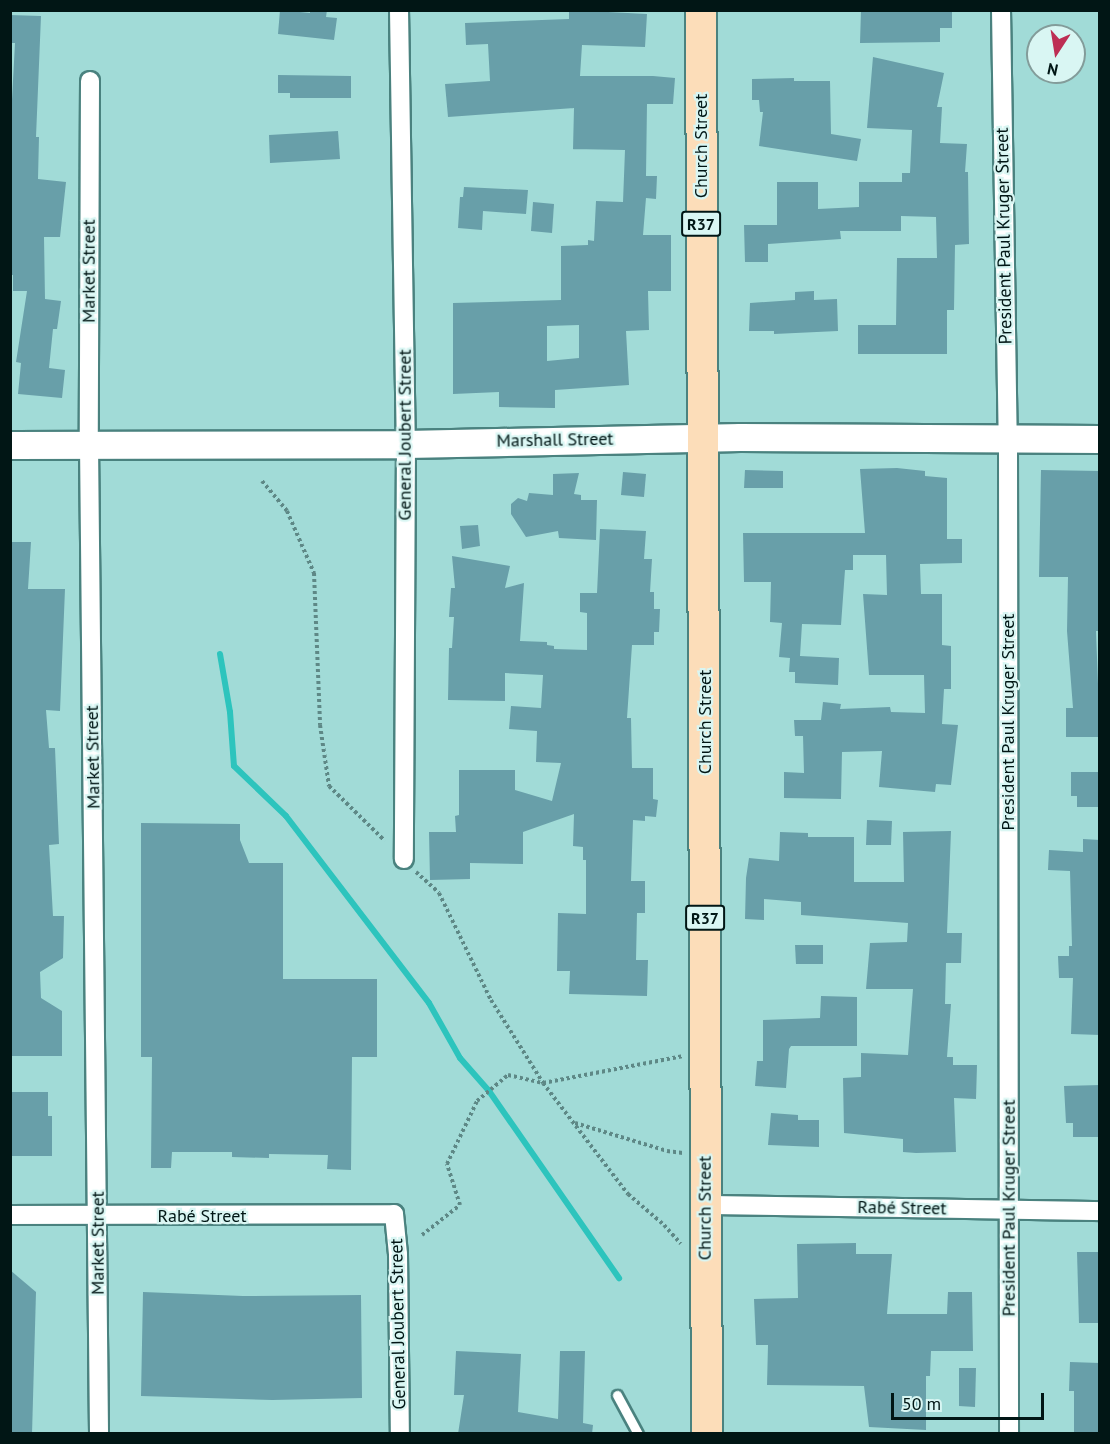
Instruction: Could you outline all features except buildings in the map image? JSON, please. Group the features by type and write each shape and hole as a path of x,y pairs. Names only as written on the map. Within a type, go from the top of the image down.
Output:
{"main road":[{"name":"Church Street","path":"702,10 707,1434"}],"street":[{"name":"General Joubert Street","path":"399,10 406,444 404,859"},
{"name":"President Paul Kruger Street","path":"1001,10 1008,440 1009,1434"},
{"name":"Market Street","path":"90,81 89,444 99,1434"},
{"name":"Marshall Street","path":"10,445 406,444 703,438 1100,439"},
{"name":"Rabé Street","path":"705,1205 1100,1210"},
{"name":"General Joubert Street","path":"394,1214 399,1254 400,1434"},
{"name":"Rabé Street","path":"10,1215 98,1217 394,1214"}],"lane":[{"path":"617,1395 638,1434"}],"path":[{"path":"262,481 287,511 314,573 320,725 329,786 439,893 491,1000 543,1083 628,1194 664,1225 705,1271"},
{"path":"422,1235 460,1205 447,1164 477,1101 508,1075 543,1083 646,1061 705,1052"},
{"path":"574,1123 667,1151 705,1155"}],"waterway":[{"path":"220,654 230,712 234,766 286,816 429,1003 460,1058 489,1091 619,1278"}]}
